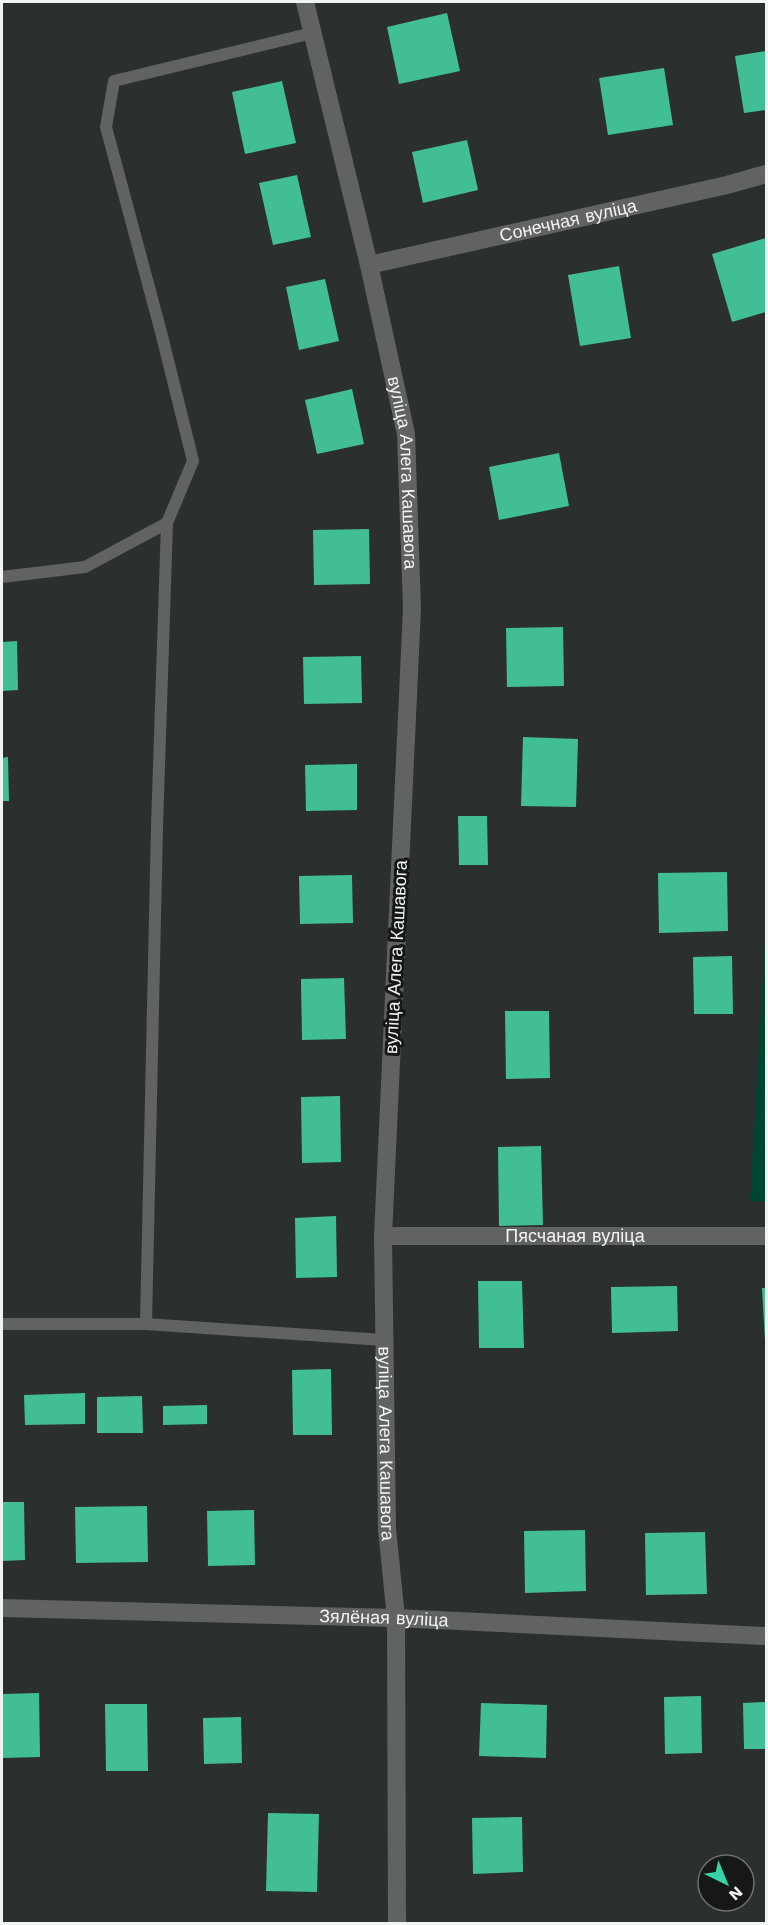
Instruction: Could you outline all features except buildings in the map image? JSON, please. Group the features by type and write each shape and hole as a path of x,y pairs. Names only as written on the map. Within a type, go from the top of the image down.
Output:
{"street":[{"name":"вуліца Алега Кашавога","path":"305,2 369,265 406,434 412,608 383,1236 387,1529 396,1618 397,1923"},
{"name":"Сонечная вуліца","path":"369,265 727,185 766,174"},
{"name":"Пясчаная вуліца","path":"383,1236 766,1236"},
{"name":"Зялёная вуліца","path":"2,1608 396,1618 766,1636"}],"lane":[{"path":"146,1324 167,523 193,461 106,127 114,81 312,33"},
{"path":"2,577 85,567 167,523"},
{"path":"2,1324 146,1324 384,1340"}],"green space":[{"path":"766,924 766,1202 750,1201"}]}
